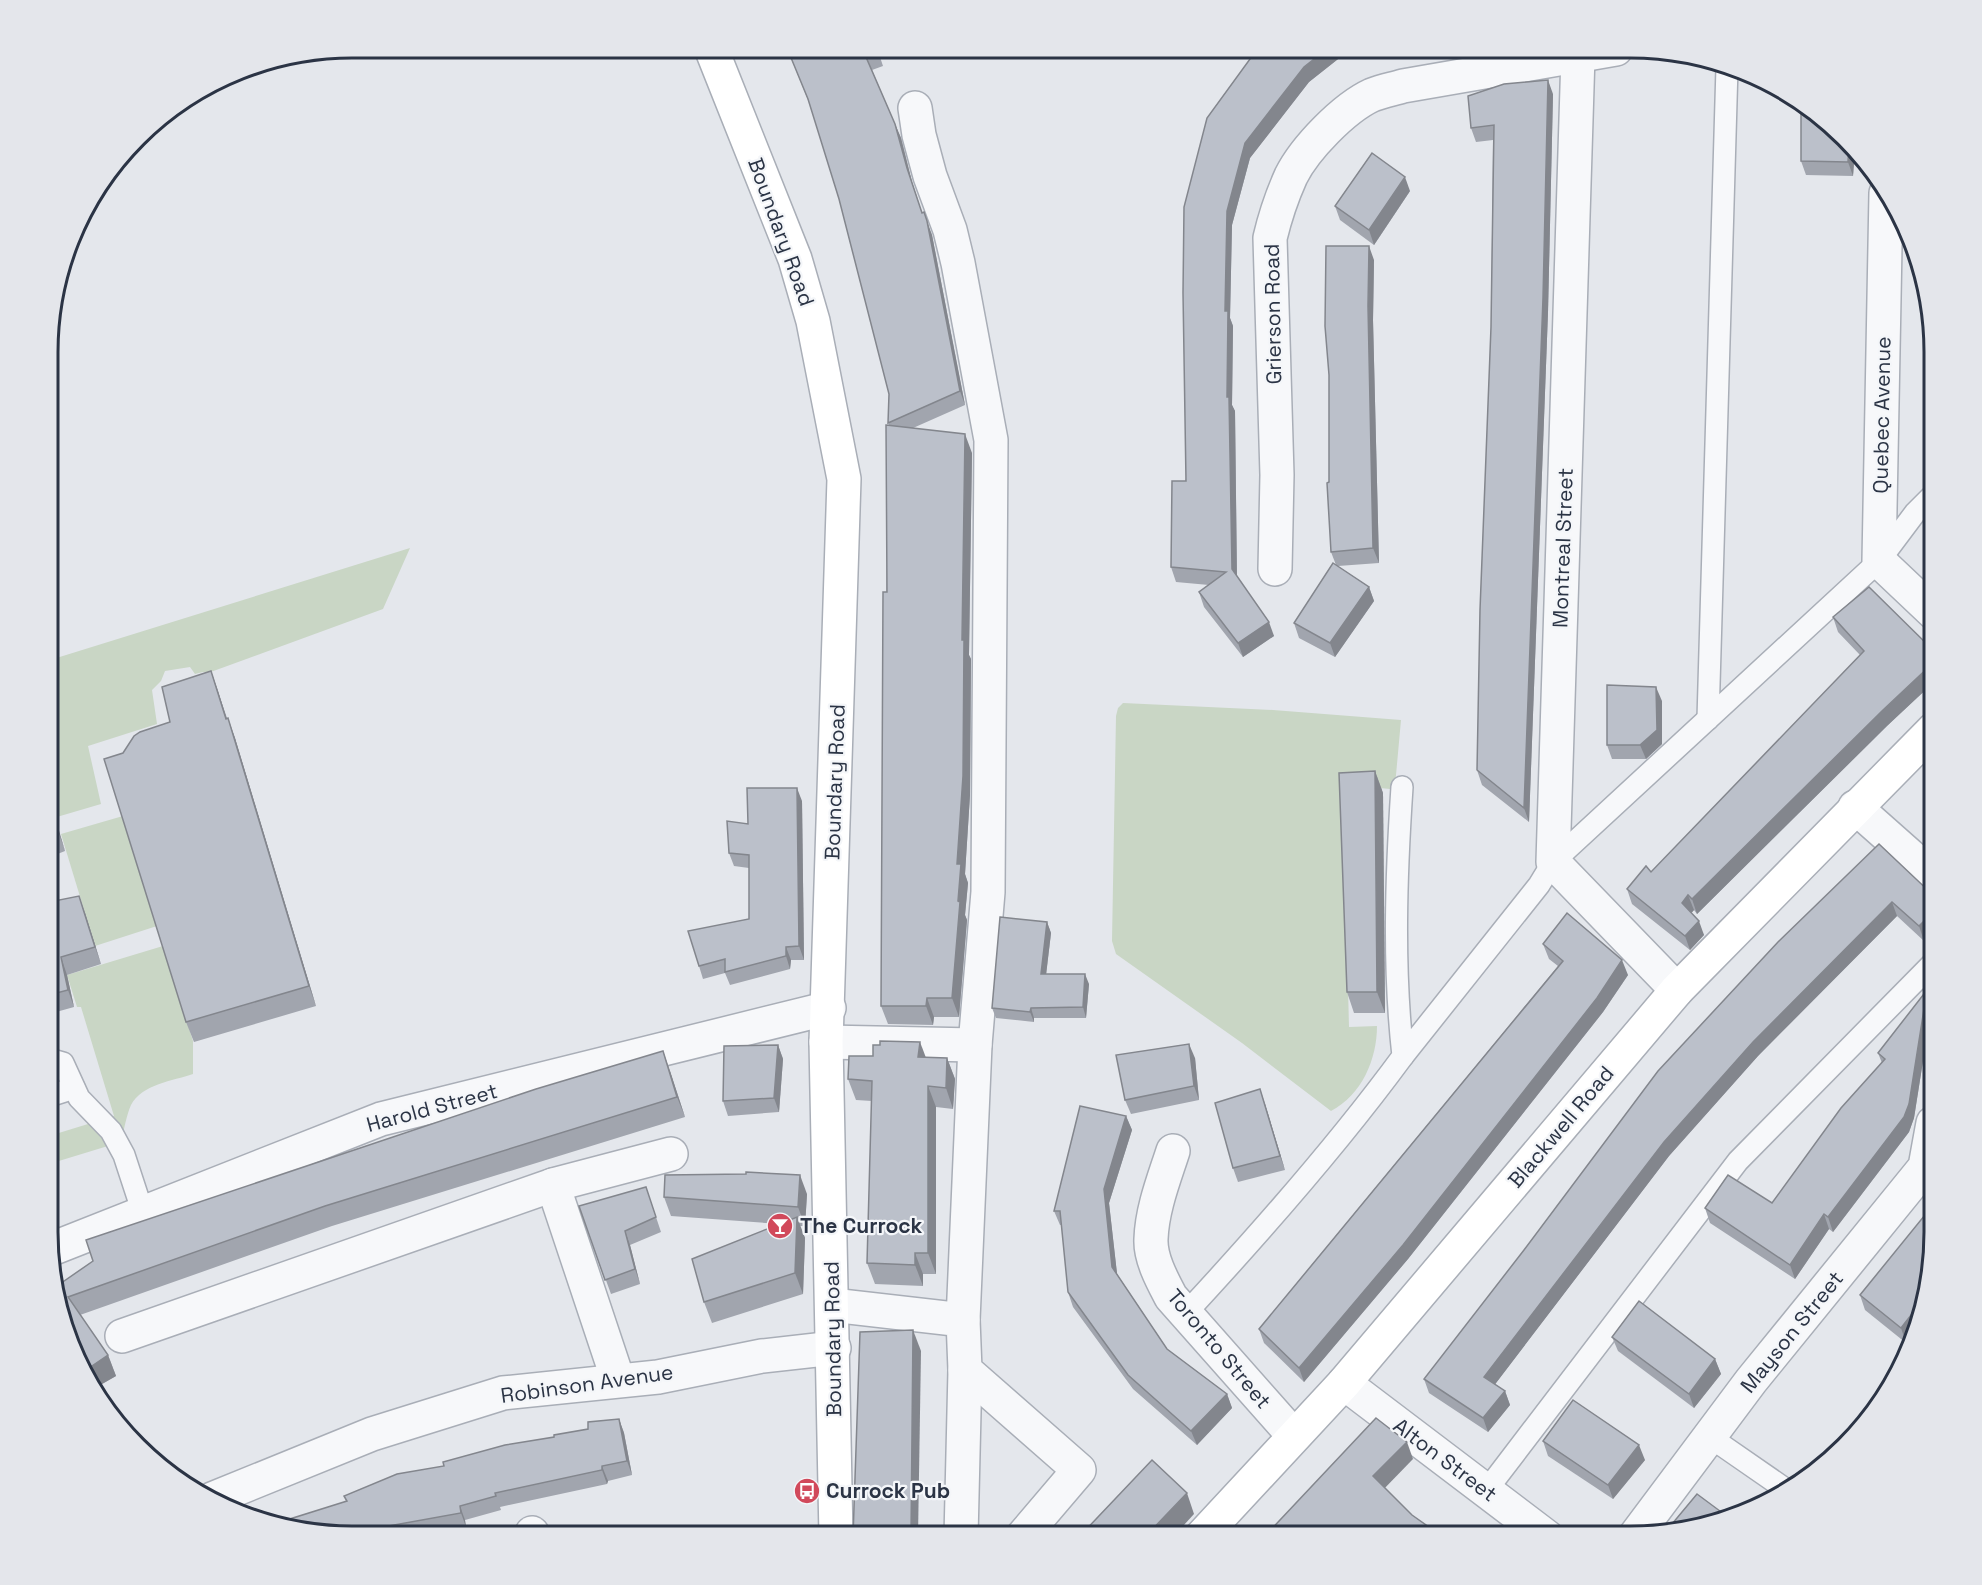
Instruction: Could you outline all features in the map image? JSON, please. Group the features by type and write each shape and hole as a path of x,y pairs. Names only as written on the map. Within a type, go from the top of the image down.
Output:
{"street":[{"name":"Boundary Road","path":"715,59 795,259 813,321 844,479 829,1008 826,1042 836,1526"},
{"name":"Grierson Road","path":"1275,569 1277,475 1270,238 1276,214 1292,174 1322,133 1348,110 1372,95 1403,86 1555,59"},
{"name":"Montreal Street","path":"1553,862 1578,59"},
{"path":"915,108 919,135 930,176 950,230 958,263 991,440 988,892 975,1045 963,1320 965,1370 962,1526"},
{"name":"Quebec Avenue","path":"1879,561 1887,210"},
{"path":"1879,561 1924,604"},
{"name":"Blackwell Road","path":"1211,1526 1344,1383 1677,990 1924,739"},
{"path":"1855,807 1924,868"},
{"path":"1553,862 1677,990"},
{"name":"Harold Street","path":"59,1246 381,1119 829,1008"},
{"path":"826,1042 975,1045"},
{"name":"Toronto Street","path":"1173,1151 1156,1205 1150,1240 1159,1273 1171,1297 1294,1436"},
{"path":"122,1336 553,1185 670,1154"},
{"name":"Mayson Street","path":"1643,1526 1751,1381 1924,1168"},
{"path":"553,1185 618,1380"},
{"path":"832,1305 963,1320"},
{"name":"Robinson Avenue","path":"221,1495 372,1434 503,1393 658,1377 762,1356 834,1348"},
{"path":"965,1370 1079,1470 1031,1526"},
{"name":"Alton Street","path":"1344,1383 1532,1526"}],"lane":[{"path":"1708,719 1727,75"},
{"path":"1186,1313 1232,1263 1363,1110 1539,885 1553,862 1879,561 1924,504"},
{"path":"1402,787 1397,872 1398,1011 1403,1056"},
{"path":"1486,1491 1738,1161 1924,972"},
{"path":"58,1062 63,1063 79,1098 111,1131 124,1155 143,1213"},
{"path":"58,1093 74,1088"},
{"path":"1710,1437 1780,1485"}],"green space":[{"path":"410,548 383,609 208,673 195,674 190,667 165,671 161,681 152,690 157,724 88,746 101,804 58,817 58,658"},
{"path":"1123,703 1273,710 1401,720 1395,786 1390,789 1349,785 1343,787 1349,1027 1377,1026 1374,1051 1366,1075 1351,1096 1331,1111 1242,1043 1116,954 1112,941 1116,716 1118,708"},
{"path":"123,816 157,926 95,946 61,834"},
{"path":"163,946 193,1041 193,1074 159,1084 136,1098 129,1109 121,1142 58,1161 58,1133 114,1116 81,1007 77,1007 67,975"}],"building":[{"path":"792,59 867,59 895,124 907,168 922,213 924,212 927,221 960,391 888,423 889,394 839,199 808,99"},
{"path":"1250,59 1314,59 1304,67 1245,143 1227,211 1225,311 1228,311 1227,397 1229,397 1232,569 1269,622 1238,643 1199,592 1226,572 1171,567 1172,481 1186,481 1184,207 1207,118"},
{"path":"1548,80 1543,298 1524,808 1477,770 1480,610 1491,327 1494,125 1471,128 1468,96 1504,84"},
{"path":"1801,114 1838,144 1848,156 1848,162 1801,161"},
{"path":"1372,153 1405,177 1369,230 1335,206"},
{"path":"1326,246 1369,246 1373,548 1331,552 1327,483 1329,482 1329,375 1325,326"},
{"path":"886,425 965,434 963,776 957,864 961,864 958,901 960,902 952,998 927,998 926,1006 881,1006 883,592 887,592"},
{"path":"1333,563 1369,587 1330,643 1294,623"},
{"path":"1869,587 1924,641 1924,671 1692,899 1688,895 1682,903 1699,921 1685,936 1627,889 1646,866 1651,872 1864,651 1833,617"},
{"path":"211,671 226,719 228,718 309,986 186,1022 104,759 123,753 134,736 140,732 170,722 162,687"},
{"path":"1607,685 1656,687 1657,730 1640,745 1607,745"},
{"path":"1375,771 1377,992 1347,992 1339,773"},
{"path":"747,788 797,788 799,946 786,947 786,956 725,972 725,959 699,966 688,931 749,919 749,855 729,853 727,821 748,824"},
{"path":"1879,844 1924,887 1924,921 1919,926 1892,902 1753,1042 1664,1142 1484,1377 1505,1391 1483,1418 1424,1379 1658,1071 1778,942"},
{"path":"79,896 95,947 61,957 68,990 58,993 58,900"},
{"path":"1567,913 1622,960 1597,998 1403,1245 1299,1368 1259,1329 1563,961 1543,944"},
{"path":"1000,917 1047,922 1041,974 1085,974 1083,1007 1031,1008 1030,1012 992,1008"},
{"path":"1924,994 1924,1009 1909,1104 1904,1117 1828,1217 1824,1214 1790,1265 1705,1208 1728,1175 1772,1203 1841,1108 1885,1059 1878,1053"},
{"path":"880,1041 920,1042 918,1057 947,1058 946,1088 928,1086 928,1253 915,1253 915,1265 867,1263 872,1081 848,1079 849,1056 873,1056 873,1045 880,1045"},
{"path":"1189,1044 1194,1086 1125,1100 1116,1055"},
{"path":"778,1045 774,1098 723,1101 724,1046"},
{"path":"663,1051 677,1097 325,1206 68,1297 108,1355 91,1367 74,1327 63,1282 93,1261 86,1240 536,1089"},
{"path":"1260,1089 1280,1156 1233,1168 1215,1103"},
{"path":"1080,1106 1126,1116 1104,1189 1112,1267 1167,1349 1227,1394 1191,1431 1128,1375 1068,1292 1060,1211 1054,1211"},
{"path":"746,1172 800,1175 798,1207 664,1197 665,1175 746,1174"},
{"path":"646,1187 656,1217 625,1231 635,1269 605,1280 579,1206"},
{"path":"1924,1216 1923,1252 1918,1290 1911,1315 1901,1328 1860,1295"},
{"path":"797,1217 795,1273 704,1302 692,1259"},
{"path":"1639,1301 1715,1359 1689,1394 1612,1337"},
{"path":"913,1330 911,1526 853,1526 860,1332"},
{"path":"1573,1400 1639,1445 1608,1485 1543,1441"},
{"path":"1376,1418 1407,1442 1373,1476 1412,1515 1428,1526 1274,1526"},
{"path":"619,1419 627,1461 602,1466 602,1470 495,1493 496,1496 460,1506 461,1513 389,1526 333,1526 289,1519 347,1501 344,1496 397,1474 444,1466 443,1462 505,1445 588,1429 588,1422"},
{"path":"1152,1460 1187,1493 1156,1526 1089,1526"},
{"path":"1697,1494 1721,1512 1687,1521 1673,1523"}],"place":[{"name":"The Currock","path":"780,1226"},
{"name":"Currock Pub","path":"807,1491"}]}
